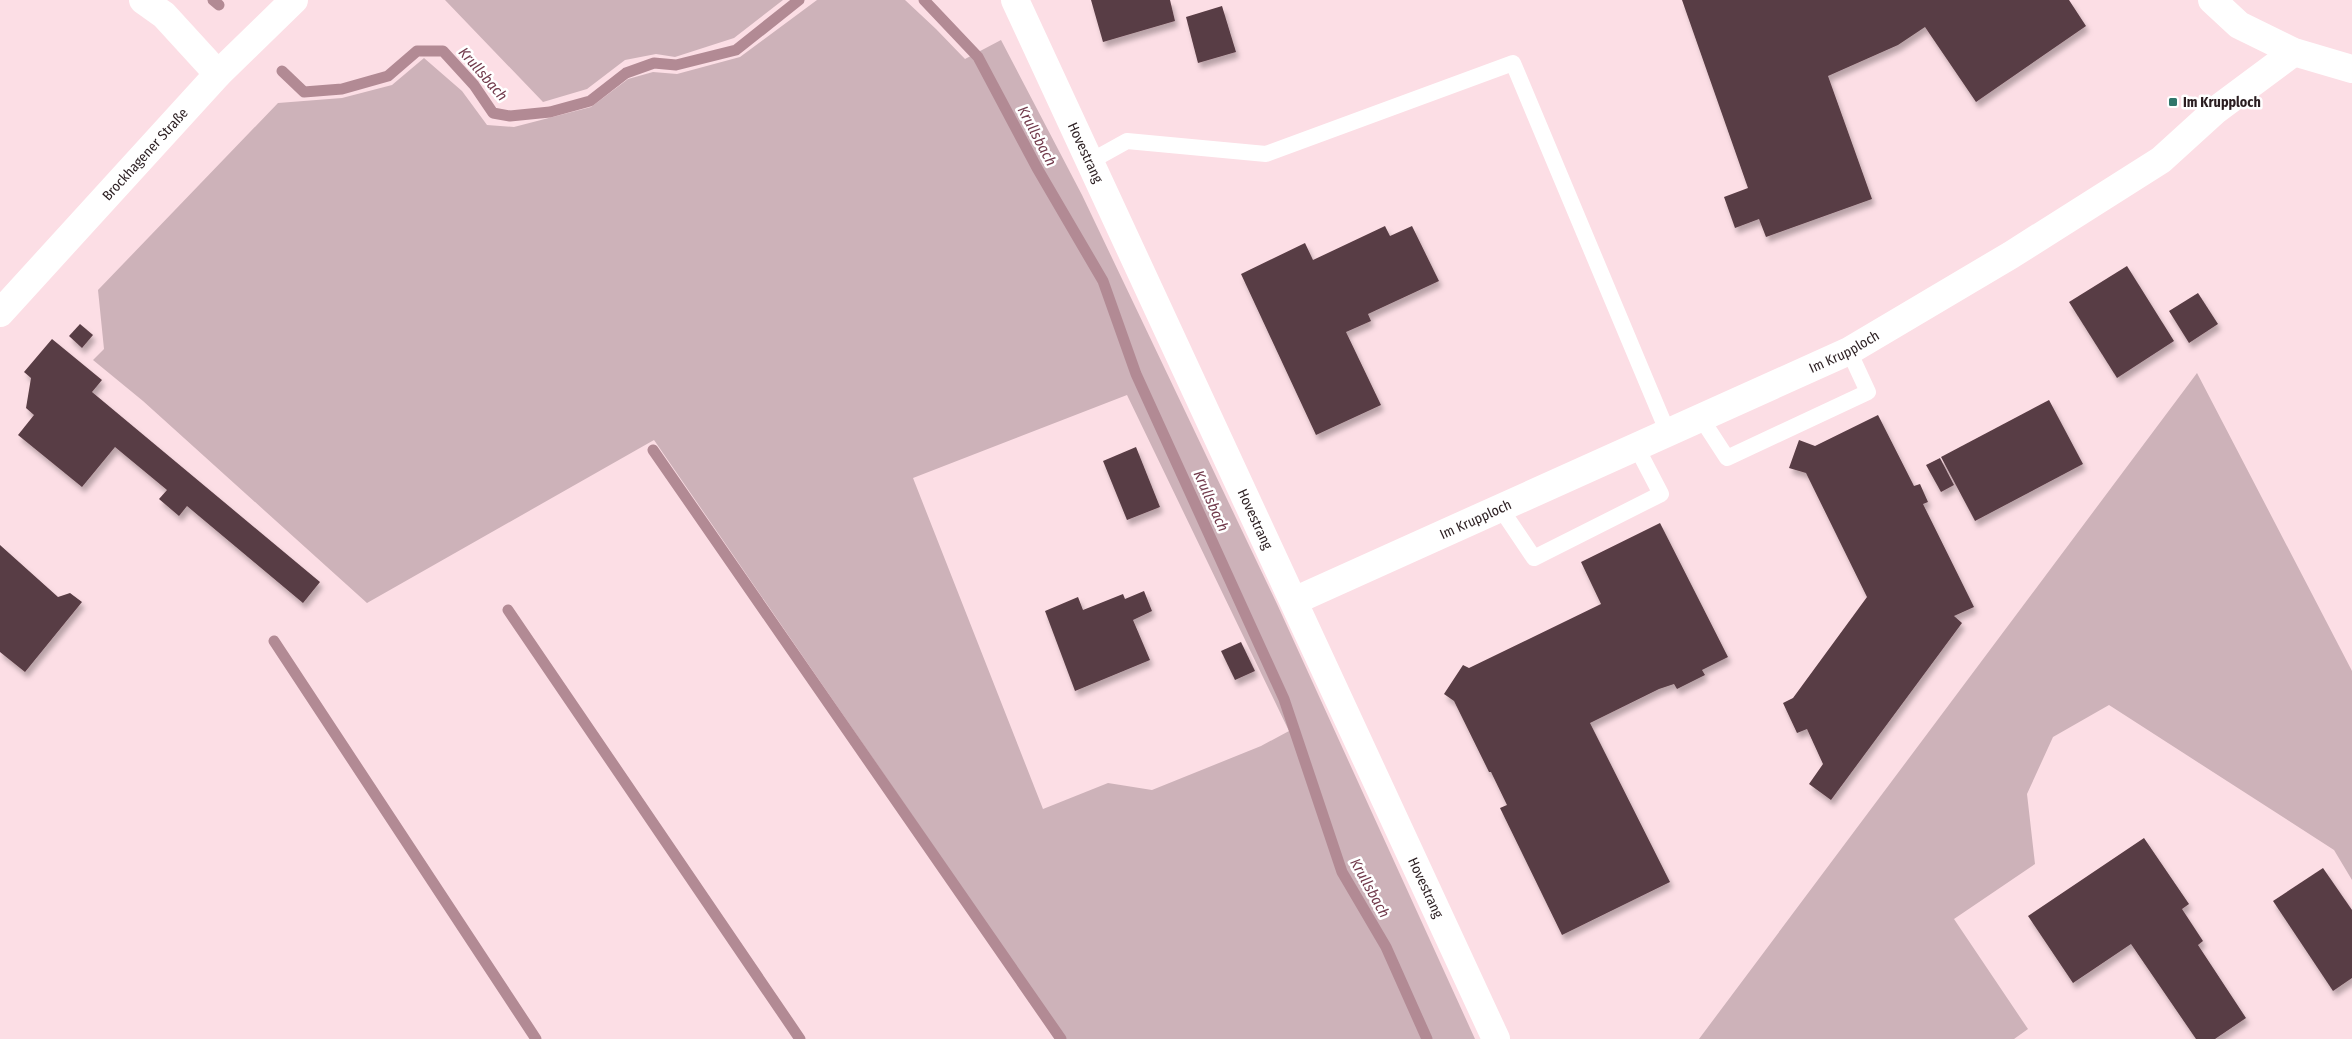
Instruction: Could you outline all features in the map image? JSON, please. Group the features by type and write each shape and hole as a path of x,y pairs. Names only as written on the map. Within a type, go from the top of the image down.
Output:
{"street":[{"path":"143,0 164,15 218,74"},
{"name":"Brockhagener Straße","path":"0,313 218,74 294,0"},
{"name":"Hovestrang","path":"1014,0 1496,1039"},
{"path":"2212,0 2239,25 2294,52 2352,69"},
{"name":"Im Krupploch","path":"1294,601 1849,351 2011,255 2160,160 2216,110 2294,52"}],"lane":[{"path":"1090,161 1128,141 1266,154 1513,63 1668,433"},
{"path":"1701,418 1727,458 1868,392 1849,351"},
{"path":"1501,509 1534,558 1661,494 1637,448"}],"shaded area":[{"path":"445,0 783,0 734,38 675,57 656,54 625,60 587,89 543,102"},
{"path":"817,0 905,0 965,59 1001,40 1082,195 1277,604 1475,1039 1066,1039 654,440 367,603 143,401 93,360 104,349 98,290 278,103 342,98 392,85 424,58 462,91 487,125 514,127 591,107 628,79 653,72 677,74 740,57","holes":["1127,395 1289,731 1261,746 1152,790 1108,783 1043,809 913,478"]},
{"path":"2197,373 2352,671 2352,880 2334,850 2109,705 2053,737 2027,794 2035,864 1954,919 2028,1029 2014,1039 1699,1039"}],"building":[{"path":"1091,0 1170,0 1175,21 1103,42"},
{"path":"1682,0 2069,0 2086,26 1976,102 1925,27 1898,45 1828,76 1872,199 1766,237 1759,219 1735,228 1724,197 1748,188"},
{"path":"1222,6 1236,52 1198,63 1186,17"},
{"path":"1385,226 1390,236 1412,226 1439,281 1368,314 1371,321 1346,332 1381,405 1316,435 1241,274 1305,243 1313,260"},
{"path":"2127,266 2174,341 2117,378 2069,302"},
{"path":"2198,293 2218,324 2189,343 2169,311"},
{"path":"80,324 93,335 82,348 69,336"},
{"path":"52,339 102,380 92,392 320,582 303,603 187,506 179,516 159,499 167,490 115,447 82,487 18,435 34,415 26,408 31,378 24,372"},
{"path":"2049,400 2083,464 1975,521 1941,457"},
{"path":"1878,415 1914,486 1920,484 1928,502 1923,504 1974,607 1954,616 1962,623 1831,800 1809,784 1823,764 1807,729 1797,733 1783,703 1793,698 1867,597 1806,473 1789,468 1799,440 1815,446"},
{"path":"1136,447 1160,507 1127,520 1103,461"},
{"path":"1940,458 1954,485 1941,492 1926,465"},
{"path":"1660,523 1728,657 1702,670 1705,675 1677,689 1674,684 1659,689 1590,723 1670,882 1562,935 1500,808 1507,805 1491,772 1489,772 1454,701 1444,694 1463,665 1469,668 1601,604 1581,562"},
{"path":"0,545 58,597 70,593 82,602 25,672 0,652"},
{"path":"1144,591 1152,611 1133,620 1150,660 1075,691 1045,611 1078,597 1083,610 1123,594 1125,599"},
{"path":"1241,642 1255,671 1235,680 1221,651"},
{"path":"2144,838 2189,904 2182,909 2203,941 2198,945 2246,1018 2215,1039 2196,1039 2131,944 2073,983 2028,916"},
{"path":"2323,868 2352,910 2352,978 2333,991 2273,901"}],"waterway":[{"name":"Krullsbach","path":"213,0 219,5"},
{"name":"Krullsbach","path":"282,71 304,92 342,89 388,76 417,51 443,51 474,85 493,113 510,116 550,112 590,101 626,73 654,63 676,65 736,50 799,0"},
{"name":"Krullsbach","path":"924,0 978,57 1037,168 1103,281 1136,374 1284,699 1342,872 1386,947 1427,1039"},
{"path":"653,450 1061,1039"},
{"path":"508,610 800,1039"},
{"path":"274,641 536,1039"}],"place":[{"name":"Im Krupploch","path":"2173,102"}]}
